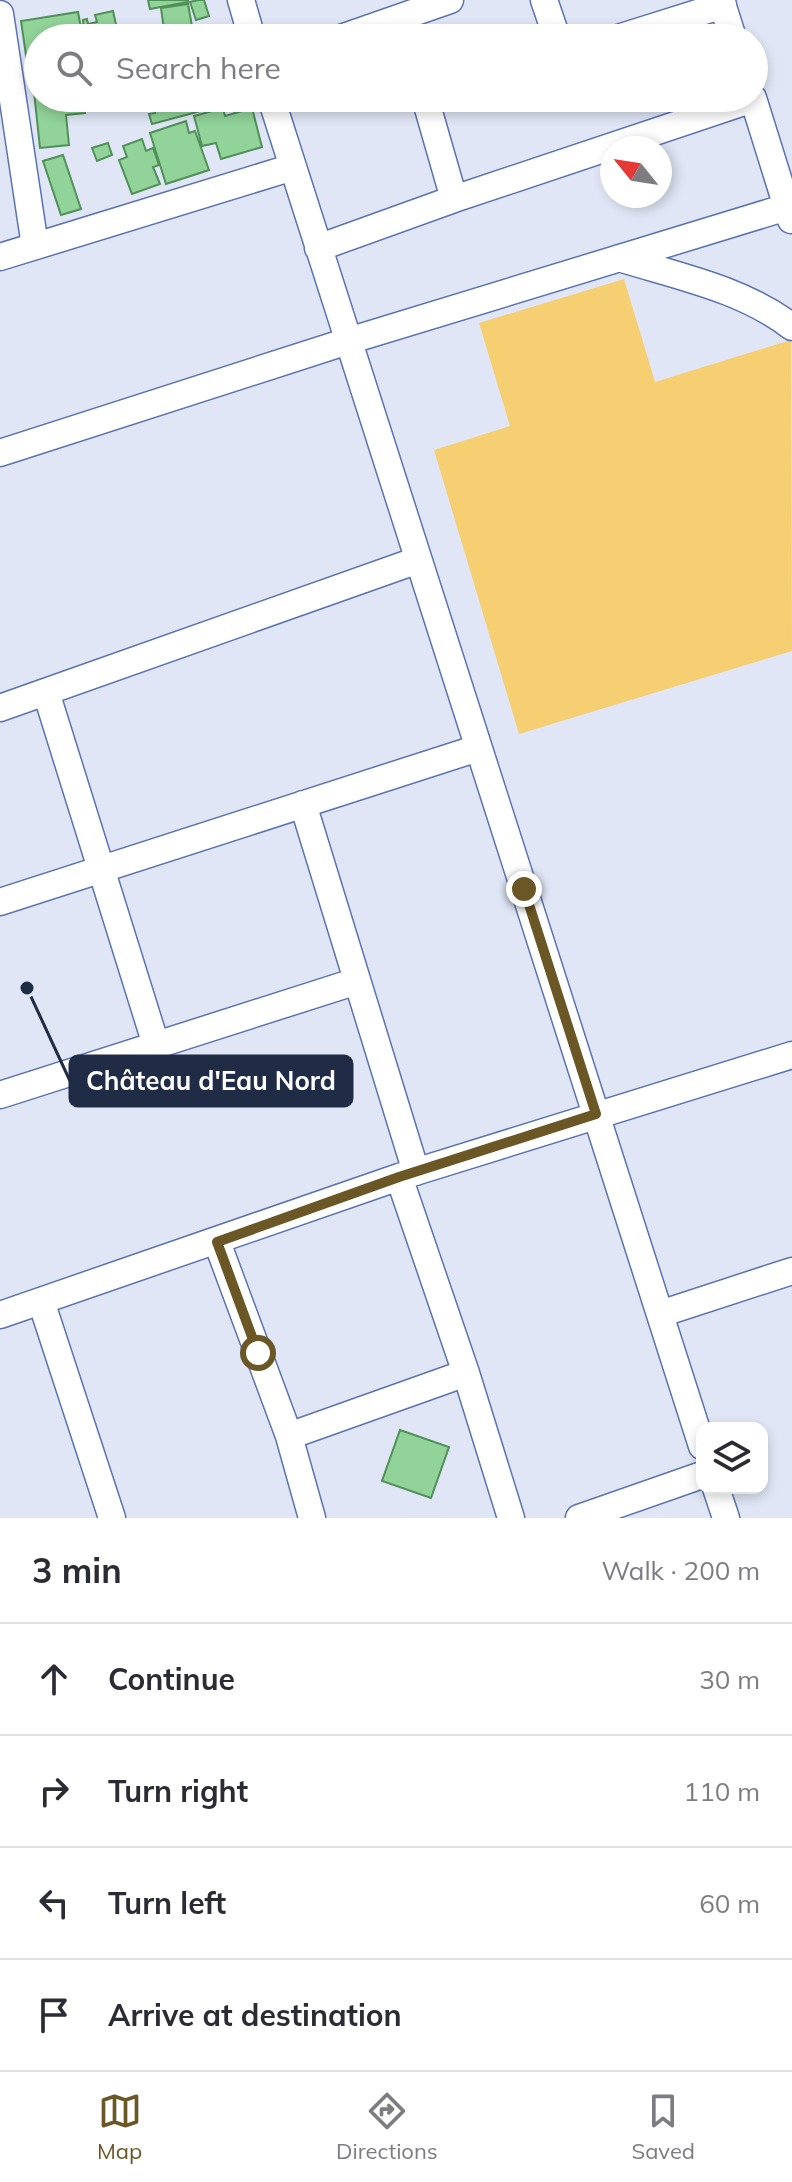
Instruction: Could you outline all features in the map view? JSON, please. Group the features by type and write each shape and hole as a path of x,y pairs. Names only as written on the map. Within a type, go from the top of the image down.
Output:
{"street":[{"path":"241,0 248,24"},
{"path":"407,24 450,0"},
{"path":"544,0 552,24"},
{"path":"658,24 722,2 729,24"},
{"path":"0,14 35,246"},
{"path":"275,112 696,1427"},
{"path":"430,112 454,199"},
{"path":"318,248 714,112"},
{"path":"0,453 788,202 757,112"},
{"path":"0,257 293,167"},
{"path":"619,258 716,288 778,316 792,327"},
{"path":"0,708 418,560"},
{"path":"46,692 156,1045"},
{"path":"0,902 478,748"},
{"path":"303,804 357,981 407,1174 511,1518"},
{"path":"0,1095 357,981"},
{"path":"0,1315 407,1174 792,1055"},
{"path":"217,1242 289,1436 312,1518"},
{"path":"660,1314 792,1271"},
{"path":"41,1301 112,1518"},
{"path":"289,1436 466,1373"},
{"path":"579,1518 696,1477"},
{"path":"718,1494 726,1518"}],"shaded area":[{"path":"624,279 655,382 791,340 792,651 519,734 434,450 510,426 479,323"}],"building":[{"path":"148,0 188,0 188,2 150,9"},
{"path":"204,0 209,16 196,20 190,2"},
{"path":"188,4 192,24 163,24 161,8"},
{"path":"113,11 116,24 88,24 97,22 95,15"},
{"path":"78,12 80,24 24,24 24,42 21,21"},
{"path":"36,112 85,112 66,115 69,145 40,148"},
{"path":"197,112 152,124 149,114"},
{"path":"208,112 224,112 225,116 253,112 262,147 221,159 216,143 202,146 194,116"},
{"path":"186,121 189,133 195,131 209,170 166,184 150,133"},
{"path":"142,139 146,151 153,148 159,165 153,167 160,184 132,194 119,160 127,157 123,146"},
{"path":"108,143 112,155 97,161 92,148"},
{"path":"63,155 81,209 61,215 43,161"},
{"path":"400,1430 449,1447 431,1498 382,1481"}],"place":[{"name":"Château d'Eau Nord","path":"27,988"}],"route":[{"path":"258,1353 217,1242 399,1177 596,1114 524,889"}]}
